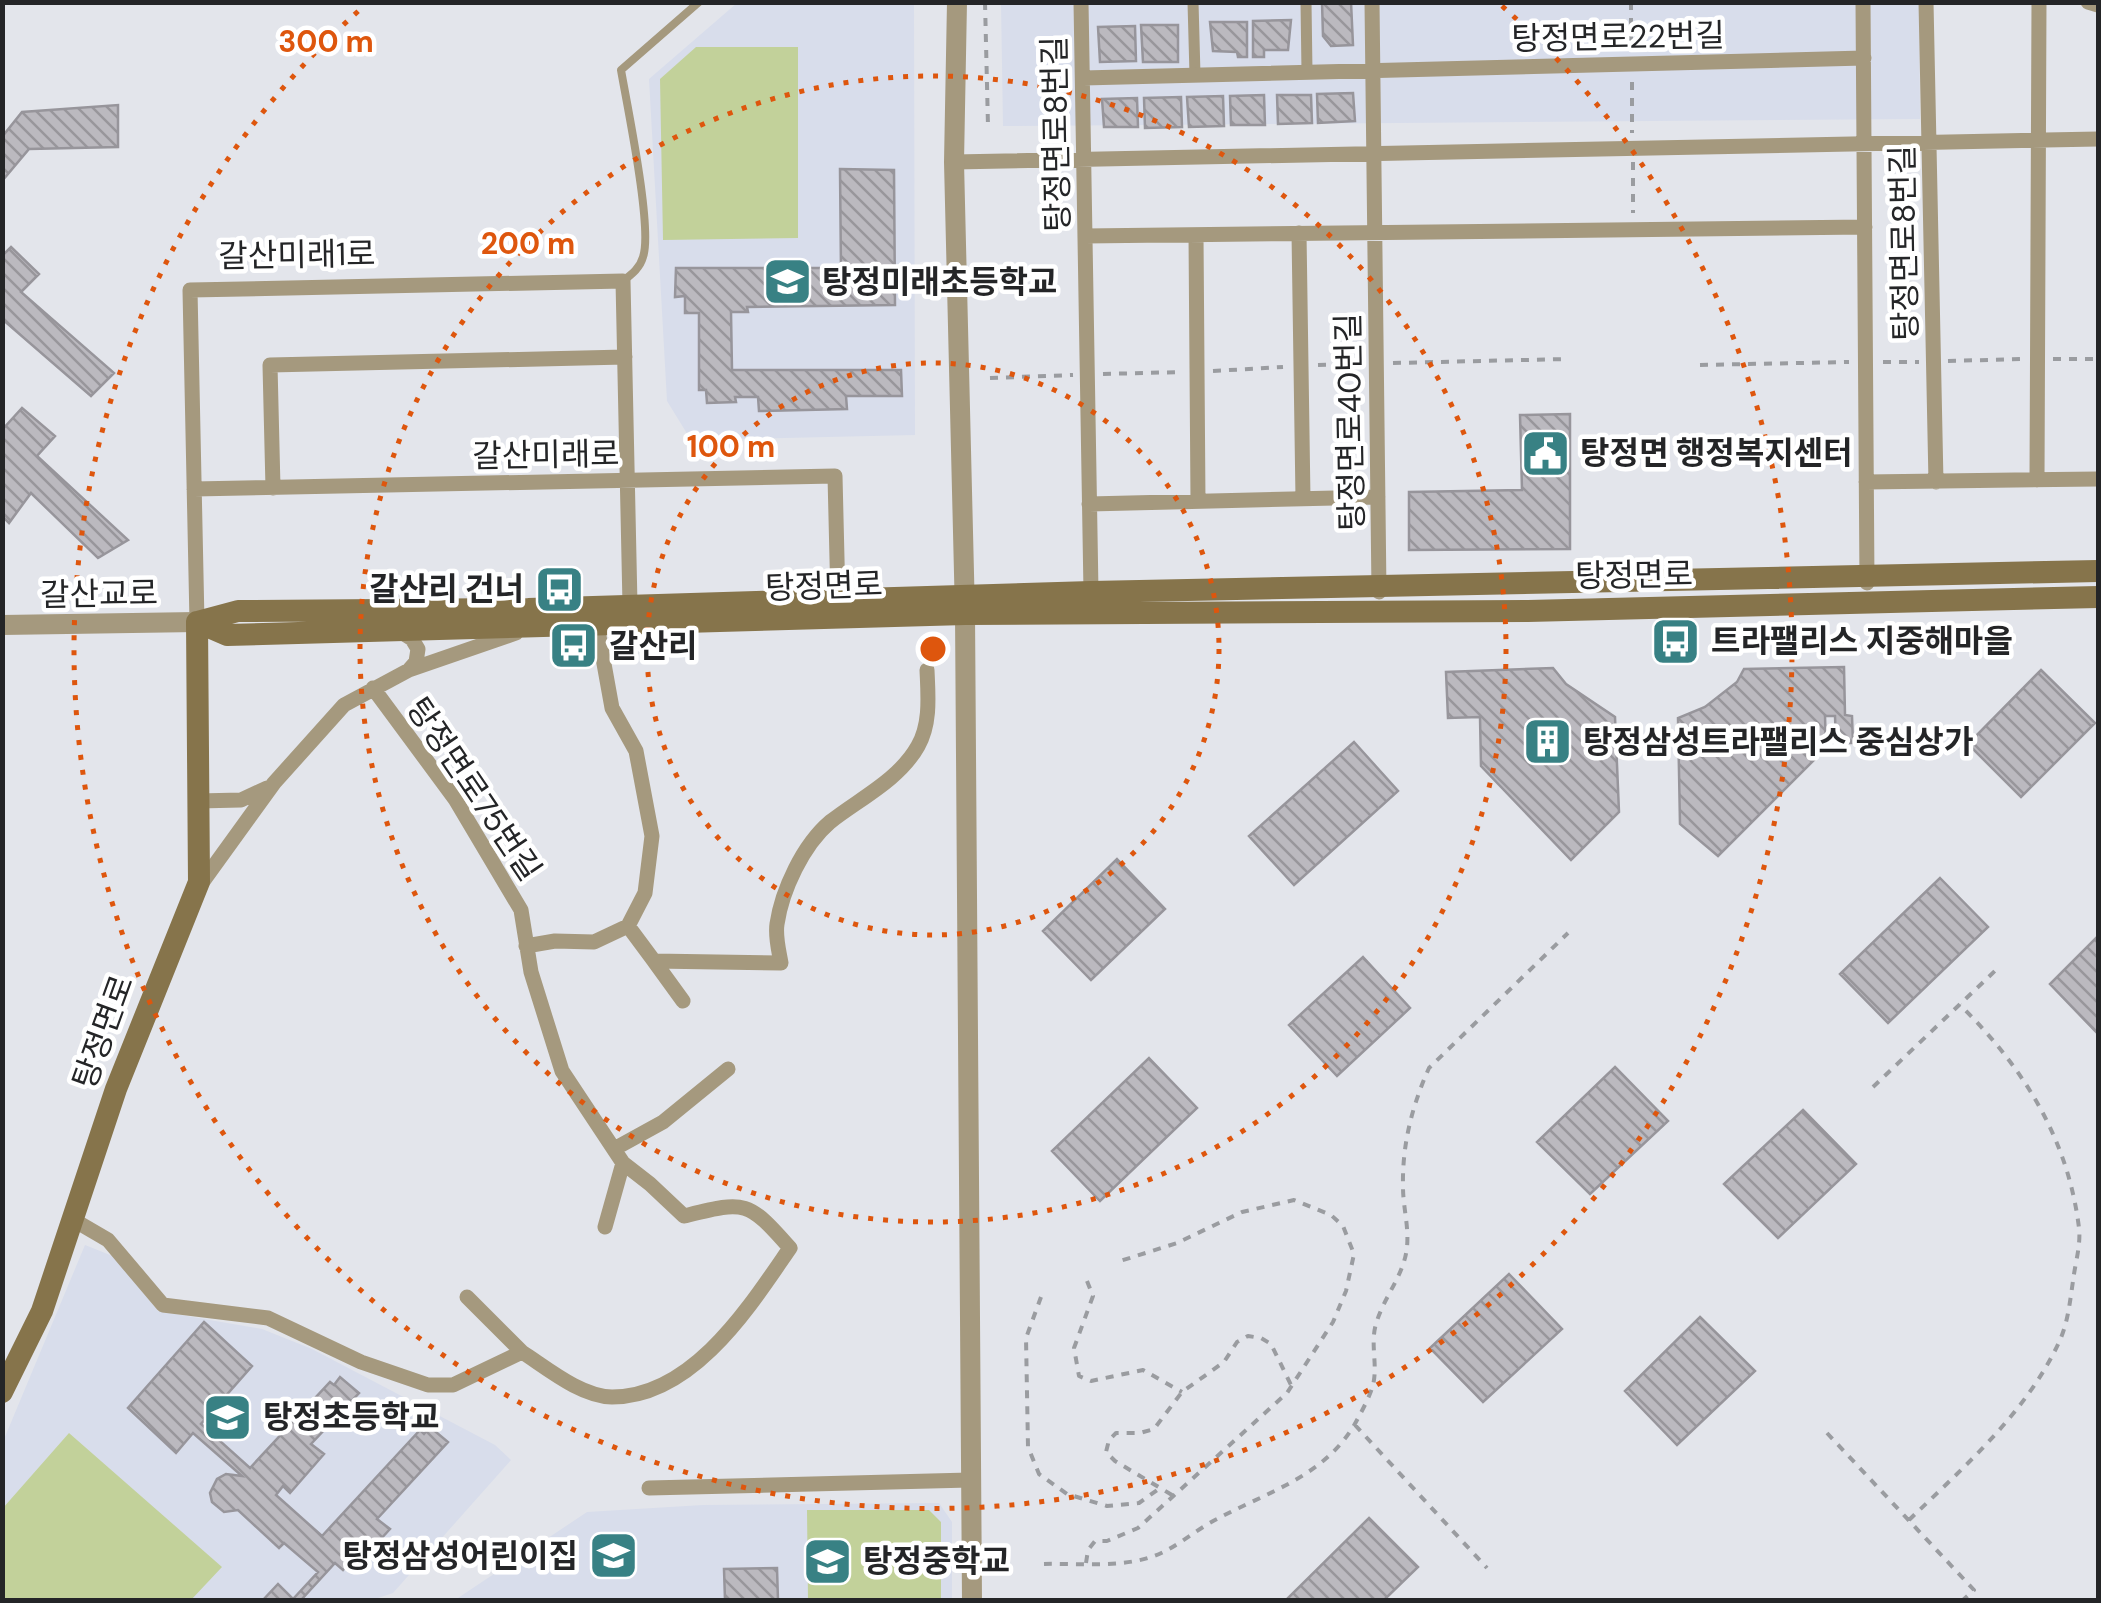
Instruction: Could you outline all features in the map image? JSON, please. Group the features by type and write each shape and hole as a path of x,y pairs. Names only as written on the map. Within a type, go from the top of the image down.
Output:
{"main road":[{"name":"탕정면로","path":"534,618 597,625 965,605 1380,599 2098,571"},
{"name":"탕정면로","path":"534,618 630,606 838,600 965,605 1091,592 1380,599 1868,602 2098,597"},
{"path":"197,622 238,611 534,618"},
{"path":"197,622 227,635 401,632 534,618"},
{"name":"갈산미래1로","path":"195,893 199,877 197,622"},
{"name":"탕정면로","path":"2,1392 42,1311 116,1089 195,893"}],"street":[{"path":"957,2 954,162 965,605 972,1600"},
{"name":"탕정면로8번길","path":"1081,2 1091,592"},
{"path":"1193,2 1195,75"},
{"path":"1306,2 1307,72"},
{"name":"탕정면로40번길","path":"1372,2 1380,599"},
{"path":"1863,2 1868,602"},
{"name":"탕정면로8번길","path":"1926,2 1936,482"},
{"path":"2037,480 2039,2"},
{"path":"2088,2 2098,5"},
{"name":"탕정면로22번길","path":"1373,70 1864,58"},
{"path":"1082,78 1373,70"},
{"path":"954,162 2098,139"},
{"path":"1085,236 1865,226"},
{"path":"1299,233 1304,498"},
{"path":"1196,235 1198,501"},
{"path":"624,281 630,606"},
{"name":"갈산미래1로","path":"197,622 190,290 624,281"},
{"path":"272,488 270,365 625,357"},
{"name":"갈산미래로","path":"194,489 836,476 838,600"},
{"path":"1866,482 2098,480"},
{"path":"1089,504 1378,497"},
{"name":"탕정면로","path":"195,893 274,783 344,706 410,670 534,618"},
{"name":"갈산교로","path":"2,625 197,622"},
{"path":"526,946 555,941 594,942 628,926 645,893 652,836 636,751 612,708 597,625"},
{"path":"401,632 418,650 410,670"},
{"path":"654,961 780,963 776,928 795,872 827,825 900,770 919,745 928,710 926,670"},
{"name":"탕정면로75번길","path":"373,688 456,798 521,910 531,972 562,1071 618,1156 684,1216 729,1205 746,1206 762,1216 790,1248 735,1322 697,1364 652,1388 610,1397 576,1386 522,1352"},
{"path":"198,801 241,800 274,783"},
{"path":"628,926 683,1001"},
{"path":"605,1227 618,1156 728,1069"},
{"path":"72,1219 108,1240 162,1304 268,1318 362,1362 428,1385 453,1385 522,1352 467,1297"},
{"path":"650,1488 970,1480"}],"lane":[{"path":"624,281 636,270 646,246 640,182 621,70 698,2"}],"path":[{"path":"985,2 988,126"},
{"path":"1631,2 1634,229"},
{"path":"1700,365 2098,358"},
{"path":"990,378 1568,359"},
{"path":"1044,1564 1124,1562 1153,1557 1215,1520 1302,1479 1355,1424 1374,1384 1374,1333 1384,1297 1403,1270 1407,1245 1407,1212 1402,1191 1405,1150 1418,1092 1428,1068 1568,933"},
{"path":"1873,1087 1998,968"},
{"path":"1909,1520 1979,1452 2042,1371 2060,1340 2068,1314 2080,1232 2054,1136 2034,1094 2015,1065 1960,1004"},
{"path":"1086,1563 1094,1541 1107,1541 1138,1528 1292,1387 1333,1322 1354,1254 1343,1226 1332,1214 1294,1200 1242,1212 1177,1243 1116,1262"},
{"path":"1087,1282 1092,1305 1074,1348 1080,1376 1090,1380 1143,1370 1182,1392"},
{"path":"1041,1296 1026,1338 1028,1448 1040,1474 1068,1494 1107,1506 1139,1503 1160,1488"},
{"path":"1172,1495 1115,1462 1106,1452 1116,1432 1154,1429 1182,1392 1224,1362 1237,1342 1248,1336 1260,1338 1278,1352 1292,1387"},
{"path":"1355,1424 1487,1568"},
{"path":"1827,1432 1974,1590 1963,1600"}],"shaded area":[{"name":"탕정미래초등학교","path":"737,3 914,3 915,435 691,440 667,401 649,79"},
{"path":"1001,3 1919,3 1920,119 1003,126"},
{"name":"탕정초등학교","path":"85,1245 115,1257 158,1311 262,1329 312,1349 495,1445 511,1460 393,1593 372,1600 3,1600 2,1444"},
{"path":"939,1503 952,1522 952,1600 455,1600 587,1512 703,1505"}],"green space":[{"path":"696,47 798,47 798,238 663,240 660,79"},
{"path":"69,1433 222,1567 191,1600 3,1600 3,1508"},
{"path":"807,1510 929,1510 941,1522 941,1600 808,1600"}],"building":[{"path":"1322,2 1351,2 1353,45 1331,46 1323,36"},
{"path":"1291,20 1288,50 1264,50 1264,57 1253,57 1253,21"},
{"path":"1210,22 1247,22 1247,57 1238,57 1237,52 1213,51"},
{"path":"1141,25 1178,25 1178,62 1143,62"},
{"path":"1135,26 1136,61 1100,62 1098,27"},
{"path":"1353,93 1355,121 1318,123 1317,94"},
{"path":"1264,95 1265,125 1231,125 1230,96"},
{"path":"1277,95 1311,95 1312,123 1278,124"},
{"path":"1223,96 1224,126 1189,127 1187,97"},
{"path":"1181,97 1182,127 1145,128 1144,98"},
{"path":"1137,98 1138,127 1104,127 1102,99"},
{"path":"118,105 118,147 29,149 2,181 2,137 22,112"},
{"path":"840,169 894,170 895,305 747,307 748,312 731,312 732,370 901,370 902,396 846,396 847,409 759,411 758,397 707,403 706,390 699,390 699,313 685,313 685,296 675,297 676,268 841,271"},
{"path":"11,247 39,274 21,292 114,373 91,396 2,319 2,256"},
{"path":"22,408 55,436 37,456 128,540 98,558 31,493 9,523 2,516 2,430"},
{"name":"탕정면 행정복지센터","path":"1570,414 1570,549 1409,550 1409,492 1522,490 1520,415"},
{"path":"1844,667 1845,715 1852,716 1853,743 1836,743 1835,716 1825,716 1826,748 1718,856 1680,824 1678,718 1705,707 1737,682 1744,669"},
{"name":"탕정삼성트라팰리스 중심상가","path":"1553,668 1566,684 1615,717 1619,812 1571,860 1481,766 1480,717 1448,718 1446,672"},
{"path":"2041,670 2095,723 2021,797 1968,744"},
{"path":"1354,742 1398,791 1294,885 1249,836"},
{"path":"1117,859 1165,909 1091,980 1043,931"},
{"path":"1940,878 1988,927 1888,1023 1840,974"},
{"path":"2098,936 2098,1034 2050,984"},
{"path":"1363,957 1410,1008 1337,1076 1289,1025"},
{"path":"1149,1058 1197,1108 1100,1201 1052,1151"},
{"path":"1615,1067 1668,1121 1590,1194 1537,1142"},
{"path":"1803,1110 1856,1164 1778,1238 1724,1184"},
{"path":"1509,1274 1562,1329 1483,1402 1430,1348"},
{"path":"1700,1317 1755,1371 1677,1445 1625,1391"},
{"path":"204,1322 252,1366 201,1424 250,1468 330,1382 334,1385 340,1377 359,1393 311,1444 324,1454 290,1493 283,1486 276,1495 322,1536 420,1430 424,1434 430,1427 448,1442 377,1519 390,1529 356,1566 351,1561 343,1570 335,1563 301,1600 263,1600 278,1584 293,1599 318,1572 284,1543 279,1548 238,1510 224,1512 212,1502 210,1493 217,1479 226,1474 242,1476 193,1433 176,1453 128,1408"},
{"path":"1369,1518 1418,1567 1384,1600 1286,1600"},
{"path":"777,1568 778,1600 725,1600 724,1569"}],"place":[{"name":"탕정미래초등학교","path":"787,282"},
{"name":"탕정면 행정복지센터","path":"1545,453"},
{"name":"갈산리 건너","path":"559,589"},
{"name":"트라팰리스 지중해마을","path":"1676,641"},
{"name":"갈산리","path":"574,646"},
{"name":"탕정삼성트라팰리스 중심상가","path":"1548,742"},
{"name":"탕정초등학교","path":"228,1417"},
{"name":"탕정삼성어린이집","path":"613,1556"},
{"name":"탕정중학교","path":"828,1561"}]}
